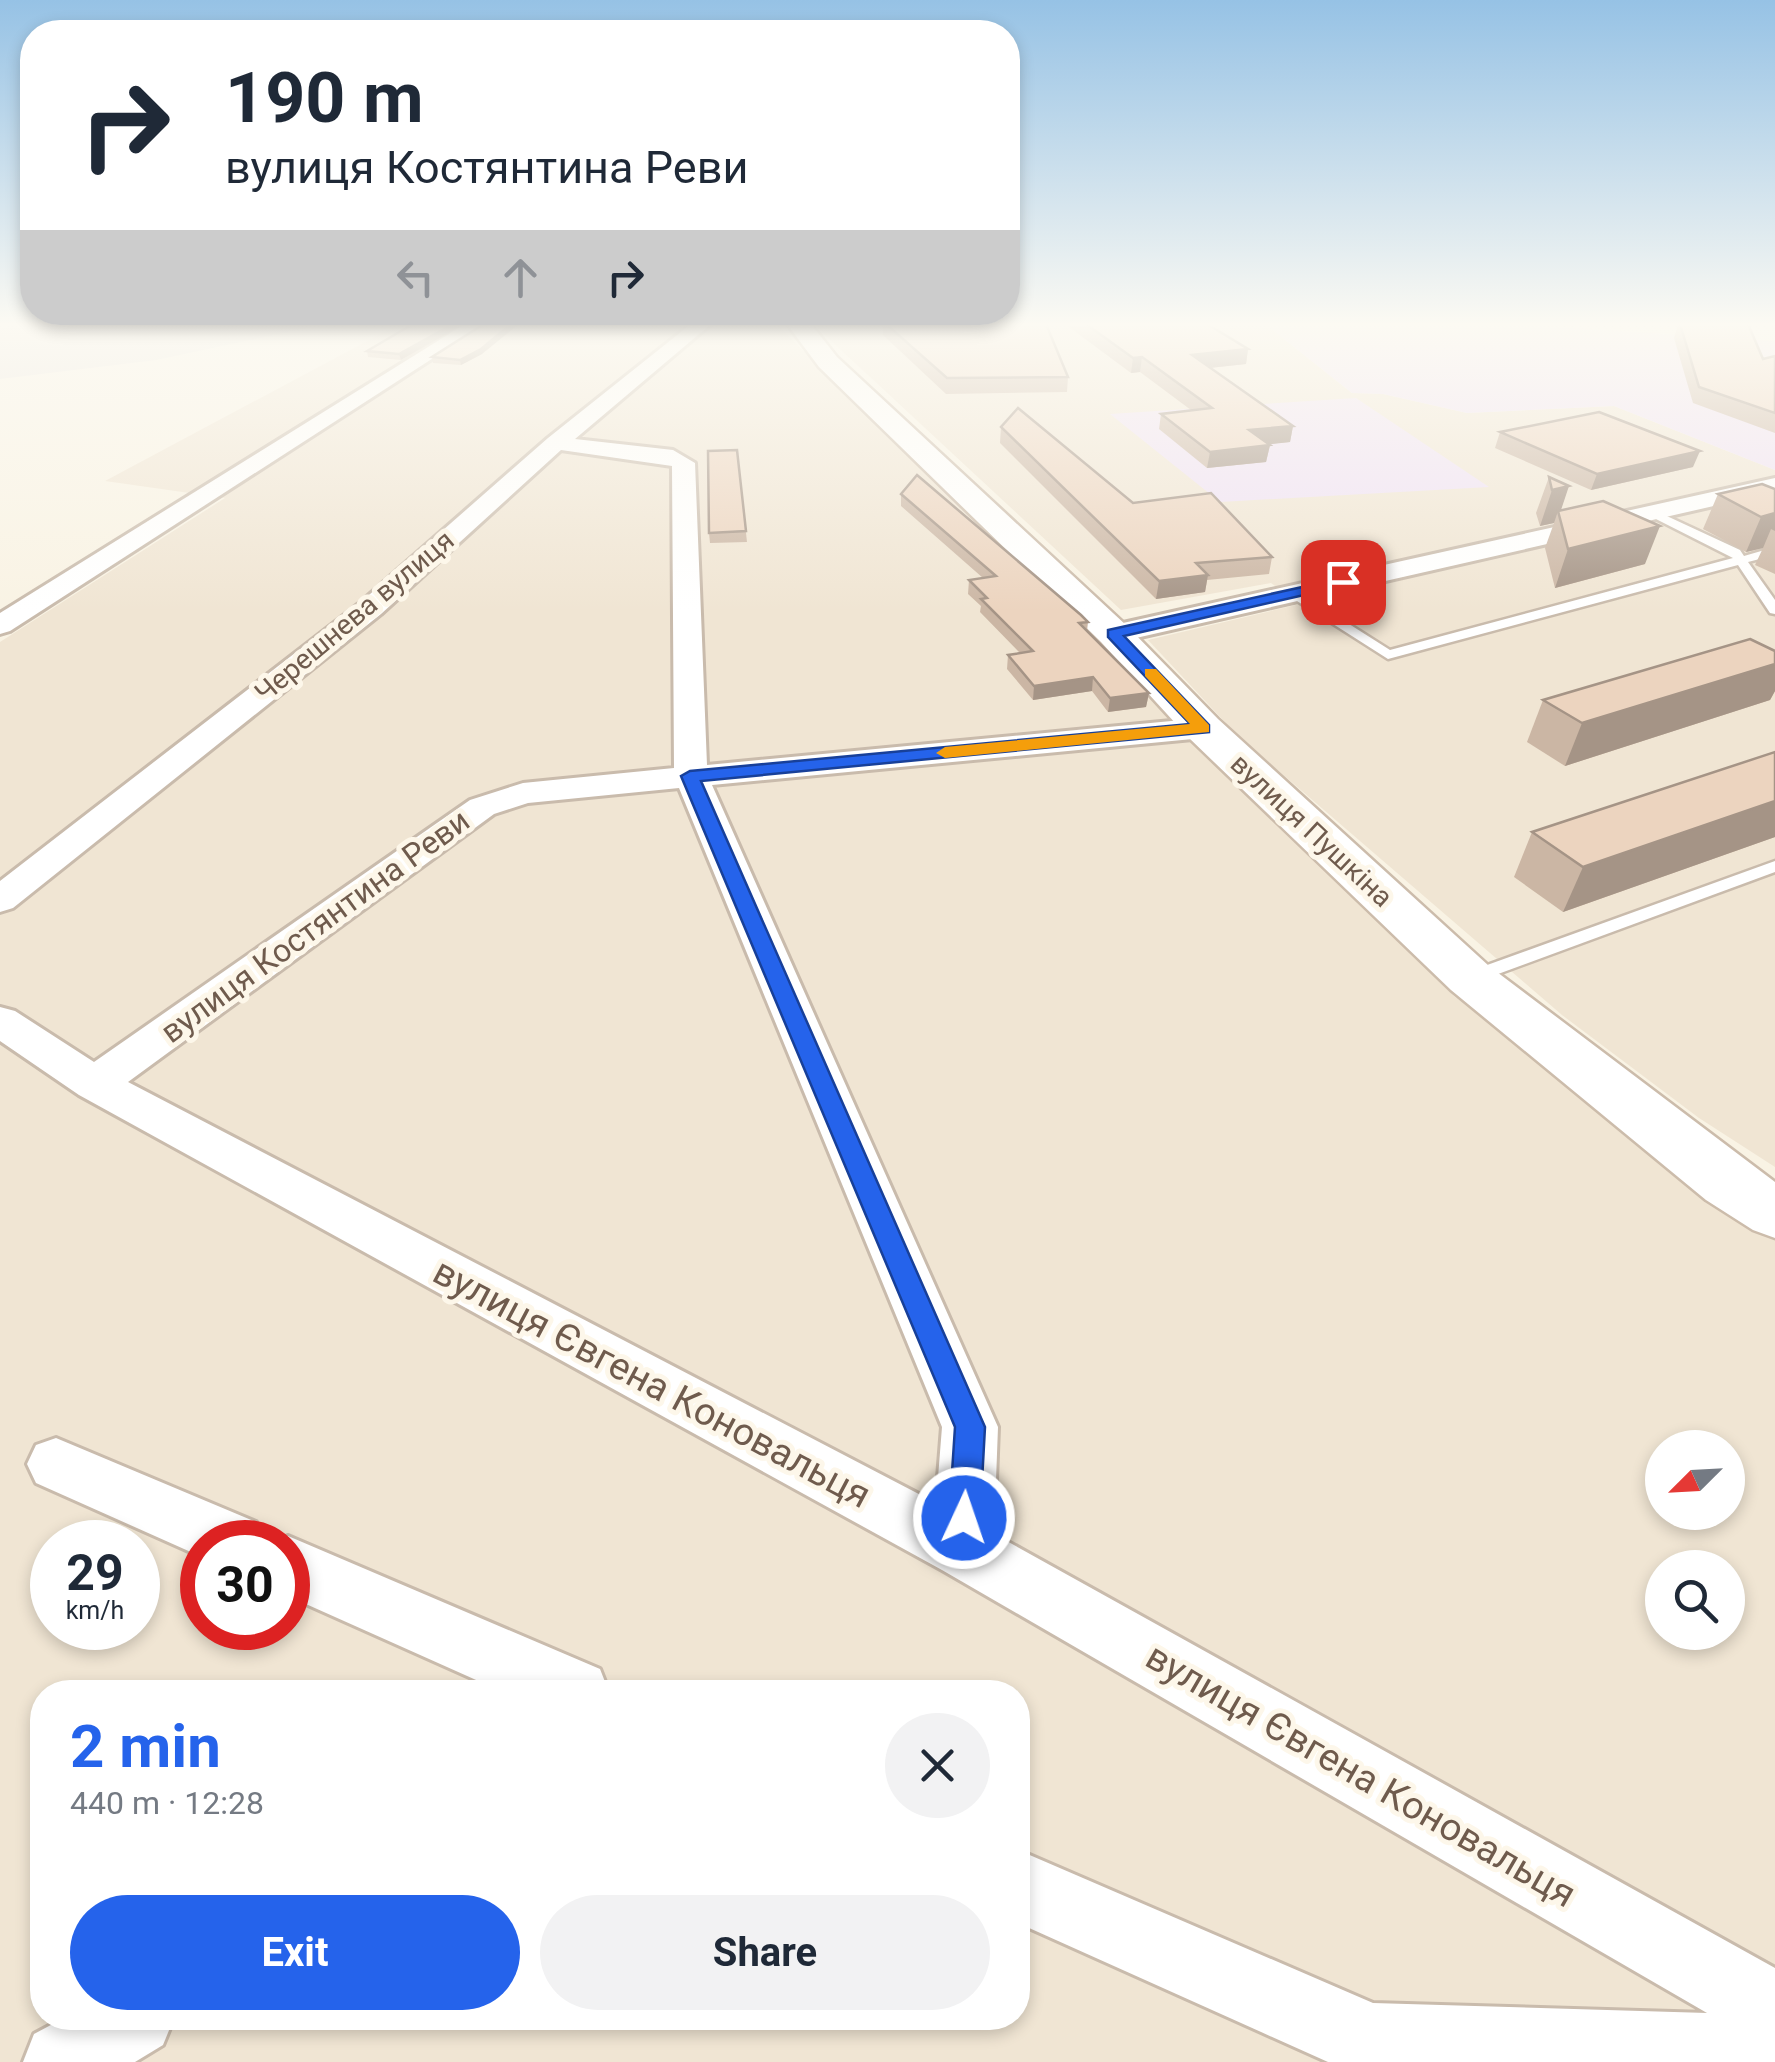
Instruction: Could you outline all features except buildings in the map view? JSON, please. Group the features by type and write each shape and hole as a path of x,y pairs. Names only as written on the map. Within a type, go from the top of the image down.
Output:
{"street":[{"path":"0,625 325,420"},
{"name":"Черешнева вулиця","path":"0,900 371,608 584,420"},
{"name":"вулиця Пушкіна","path":"889,420 1114,634 1203,728 1470,978 1728,1183 1775,1212"},
{"path":"556,443 674,457 683,463 690,776 970,1427 963,1549"},
{"path":"1114,634 1775,485"},
{"name":"вулиця Костянтина Реви","path":"95,1084 482,806 523,793 1203,728"},
{"name":"вулиця Євгена Коновальця","path":"0,1021 95,1084 963,1549 1775,2010"},
{"path":"56,1464 185,1520"},
{"path":"310,1577 526,1680"},
{"path":"1030,1891 1372,2042 1580,2056 1775,2054"},
{"path":"62,2062 116,2030"}],"lane":[{"path":"1652,513 1736,552 1775,610"},
{"path":"1292,594 1388,655 1775,550"},
{"path":"1470,978 1775,866"}],"shaded area":[{"path":"219,420 874,420 1092,625 1207,753 1455,997 1775,1225 1775,2062 0,2062 0,642 225,498 105,481"},
{"path":"917,420 1650,420 1775,470 1775,1167 1699,1118 1562,1015 1237,735 1148,640 1300,604 1271,583 1121,610"},
{"path":"1118,420 1389,420 1489,487 1220,502"},
{"path":"1650,420 1775,420 1775,470"}],"slow traffic":[{"path":"945,753 1203,728 1151,673"}],"route":[{"path":"964,1518 970,1427 690,776 1203,728 1114,634 1343,582"}]}
